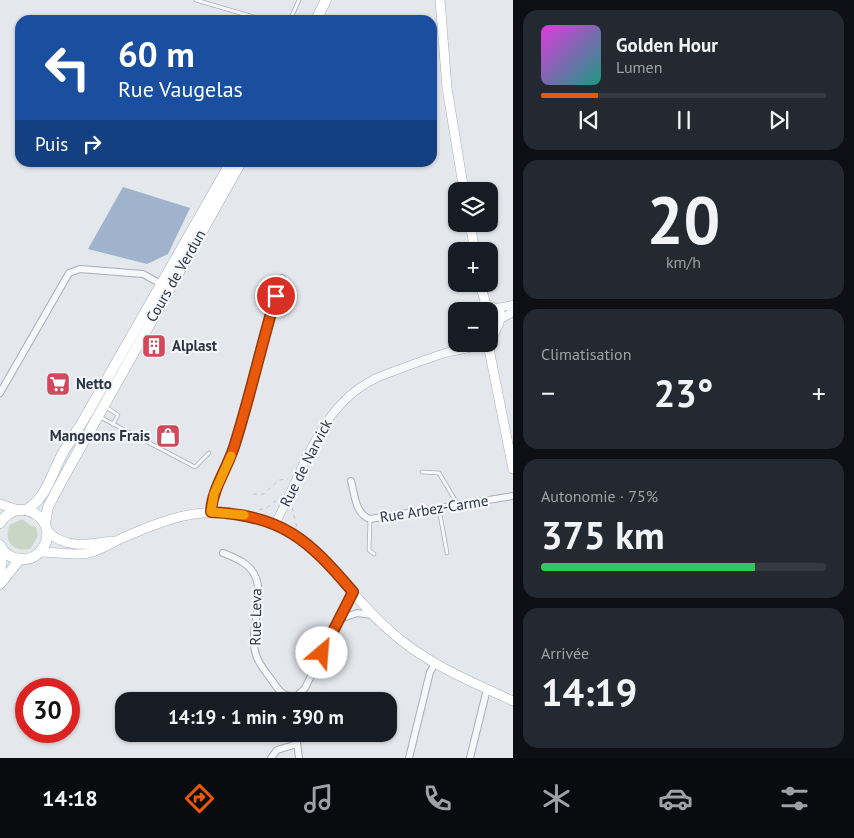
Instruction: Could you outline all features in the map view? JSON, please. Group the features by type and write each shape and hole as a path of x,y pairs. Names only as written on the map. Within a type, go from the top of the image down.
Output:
{"main road":[{"path":"313,15 320,0"},
{"path":"318,15 326,0"},
{"path":"324,15 331,0"},
{"path":"440,0 447,88 463,182"},
{"name":"Cours de Verdun","path":"0,523 10,512 22,510 39,500 64,452 228,167"},
{"name":"Cours de Verdun","path":"40,552 45,545 48,507 103,405 238,167"},
{"path":"498,311 500,312 499,320"},
{"path":"491,352 513,469"},
{"path":"0,504 34,512 61,541 75,545 118,540"},
{"path":"1,548 10,556 20,559 34,557 40,552 88,553 174,519 211,512 244,515 275,524 303,540 325,559 353,592 396,637 435,664 513,701"},
{"path":"0,573 1,548"},
{"path":"0,584 20,559"}],"street":[{"path":"0,393 69,273 80,269 143,274 161,284"},
{"path":"211,512 214,494 231,456 249,400 282,278"},
{"path":"498,308 513,305"},
{"path":"499,320 513,312"},
{"name":"Rue de Narvick","path":"275,524 325,424 339,405 353,392 380,376 447,352"},
{"name":"Rue Arbez-Carme","path":"352,481 357,506 365,517 370,519 513,496"},
{"name":"Rue Leva","path":"223,553 246,565 256,577 258,593 255,651 280,692"},
{"path":"303,692 353,592"},
{"path":"340,619 357,613 374,615"},
{"path":"409,758 430,672 435,664"},
{"path":"301,692 305,688"},
{"path":"470,758 487,689"},
{"path":"271,758 277,750 297,744 299,758"}],"lane":[{"path":"196,0 247,15"},
{"path":"293,15 299,0"},
{"path":"103,405 118,415 113,424"},
{"path":"98,415 195,466 209,453"},
{"path":"422,472 439,473 459,506"},
{"path":"439,509 447,553"},
{"path":"370,519 369,550 374,554"}],"path":[{"path":"253,494 264,494 283,478 295,482"},
{"path":"244,515 268,507 280,498"},
{"path":"292,504 293,514 303,540"}],"green space":[{"path":"22,519 31,526 36,527 38,536 31,548 15,548 9,541 8,531 10,525"}],"water":[{"path":"123,187 190,208 168,254 147,264 88,249"}],"slow traffic":[{"path":"231,456 214,494 211,512 244,515"}],"place":[{"name":"Alplast","path":"154,346"},
{"name":"Netto","path":"58,384"},
{"name":"Mangeons Frais","path":"168,436"}],"route":[{"path":"276,296 249,400 231,456 214,494 211,512 254,517 275,524 296,535 325,559 353,592 322,653"}]}
